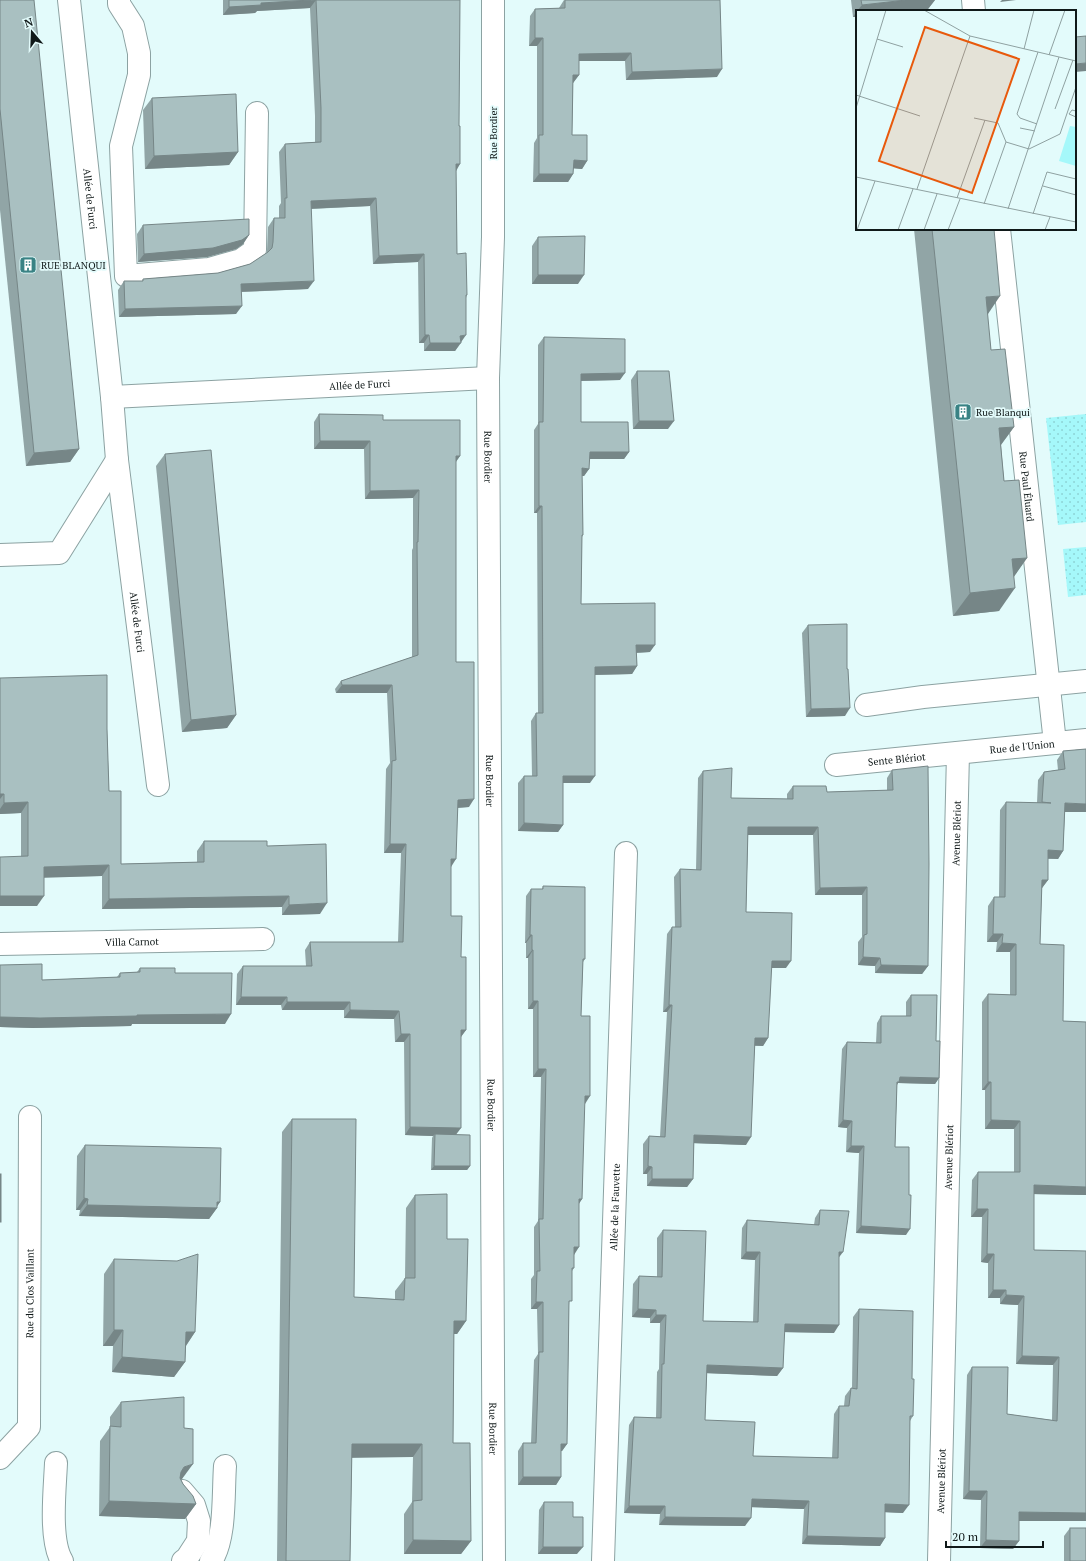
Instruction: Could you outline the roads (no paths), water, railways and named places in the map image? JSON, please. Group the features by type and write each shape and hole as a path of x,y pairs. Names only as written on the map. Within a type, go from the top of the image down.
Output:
{"street":[{"name":"Allée de Furci","path":"69,0 112,397 117,460 158,785"},
{"path":"119,0 119,4 133,26 139,53 139,75 121,146 126,276 209,268 240,260 255,250 257,113"},
{"name":"Rue Bordier","path":"493,0 493,237 488,378 494,1561"},
{"path":"973,0 974,10"},
{"name":"Rue Paul Éluard","path":"998,230 1055,743"},
{"name":"Allée de Furci","path":"112,397 488,378"},
{"path":"0,555 59,553 117,460"},
{"path":"866,705 923,697 1086,681"},
{"name":"Rue de l'Union","path":"958,753 1086,740"},
{"name":"Sente Blériot","path":"836,765 958,753"},
{"name":"Avenue Blériot","path":"940,1561 958,753"},
{"name":"Allée de la Fauvette","path":"603,1561 626,853"},
{"name":"Villa Carnot","path":"0,944 263,939"},
{"name":"Rue du Clos Vaillant","path":"0,1458 29,1428 30,1117"},
{"path":"56,1463 54,1524 59,1556 62,1561"},
{"path":"211,1561 215,1556 222,1525 225,1466"},
{"path":"182,1491 194,1505 199,1521 198,1542 187,1558 183,1561"}],"place":[{"name":"RUE BLANQUI","path":"28,265"},
{"name":"Rue Blanqui","path":"963,412"}]}
